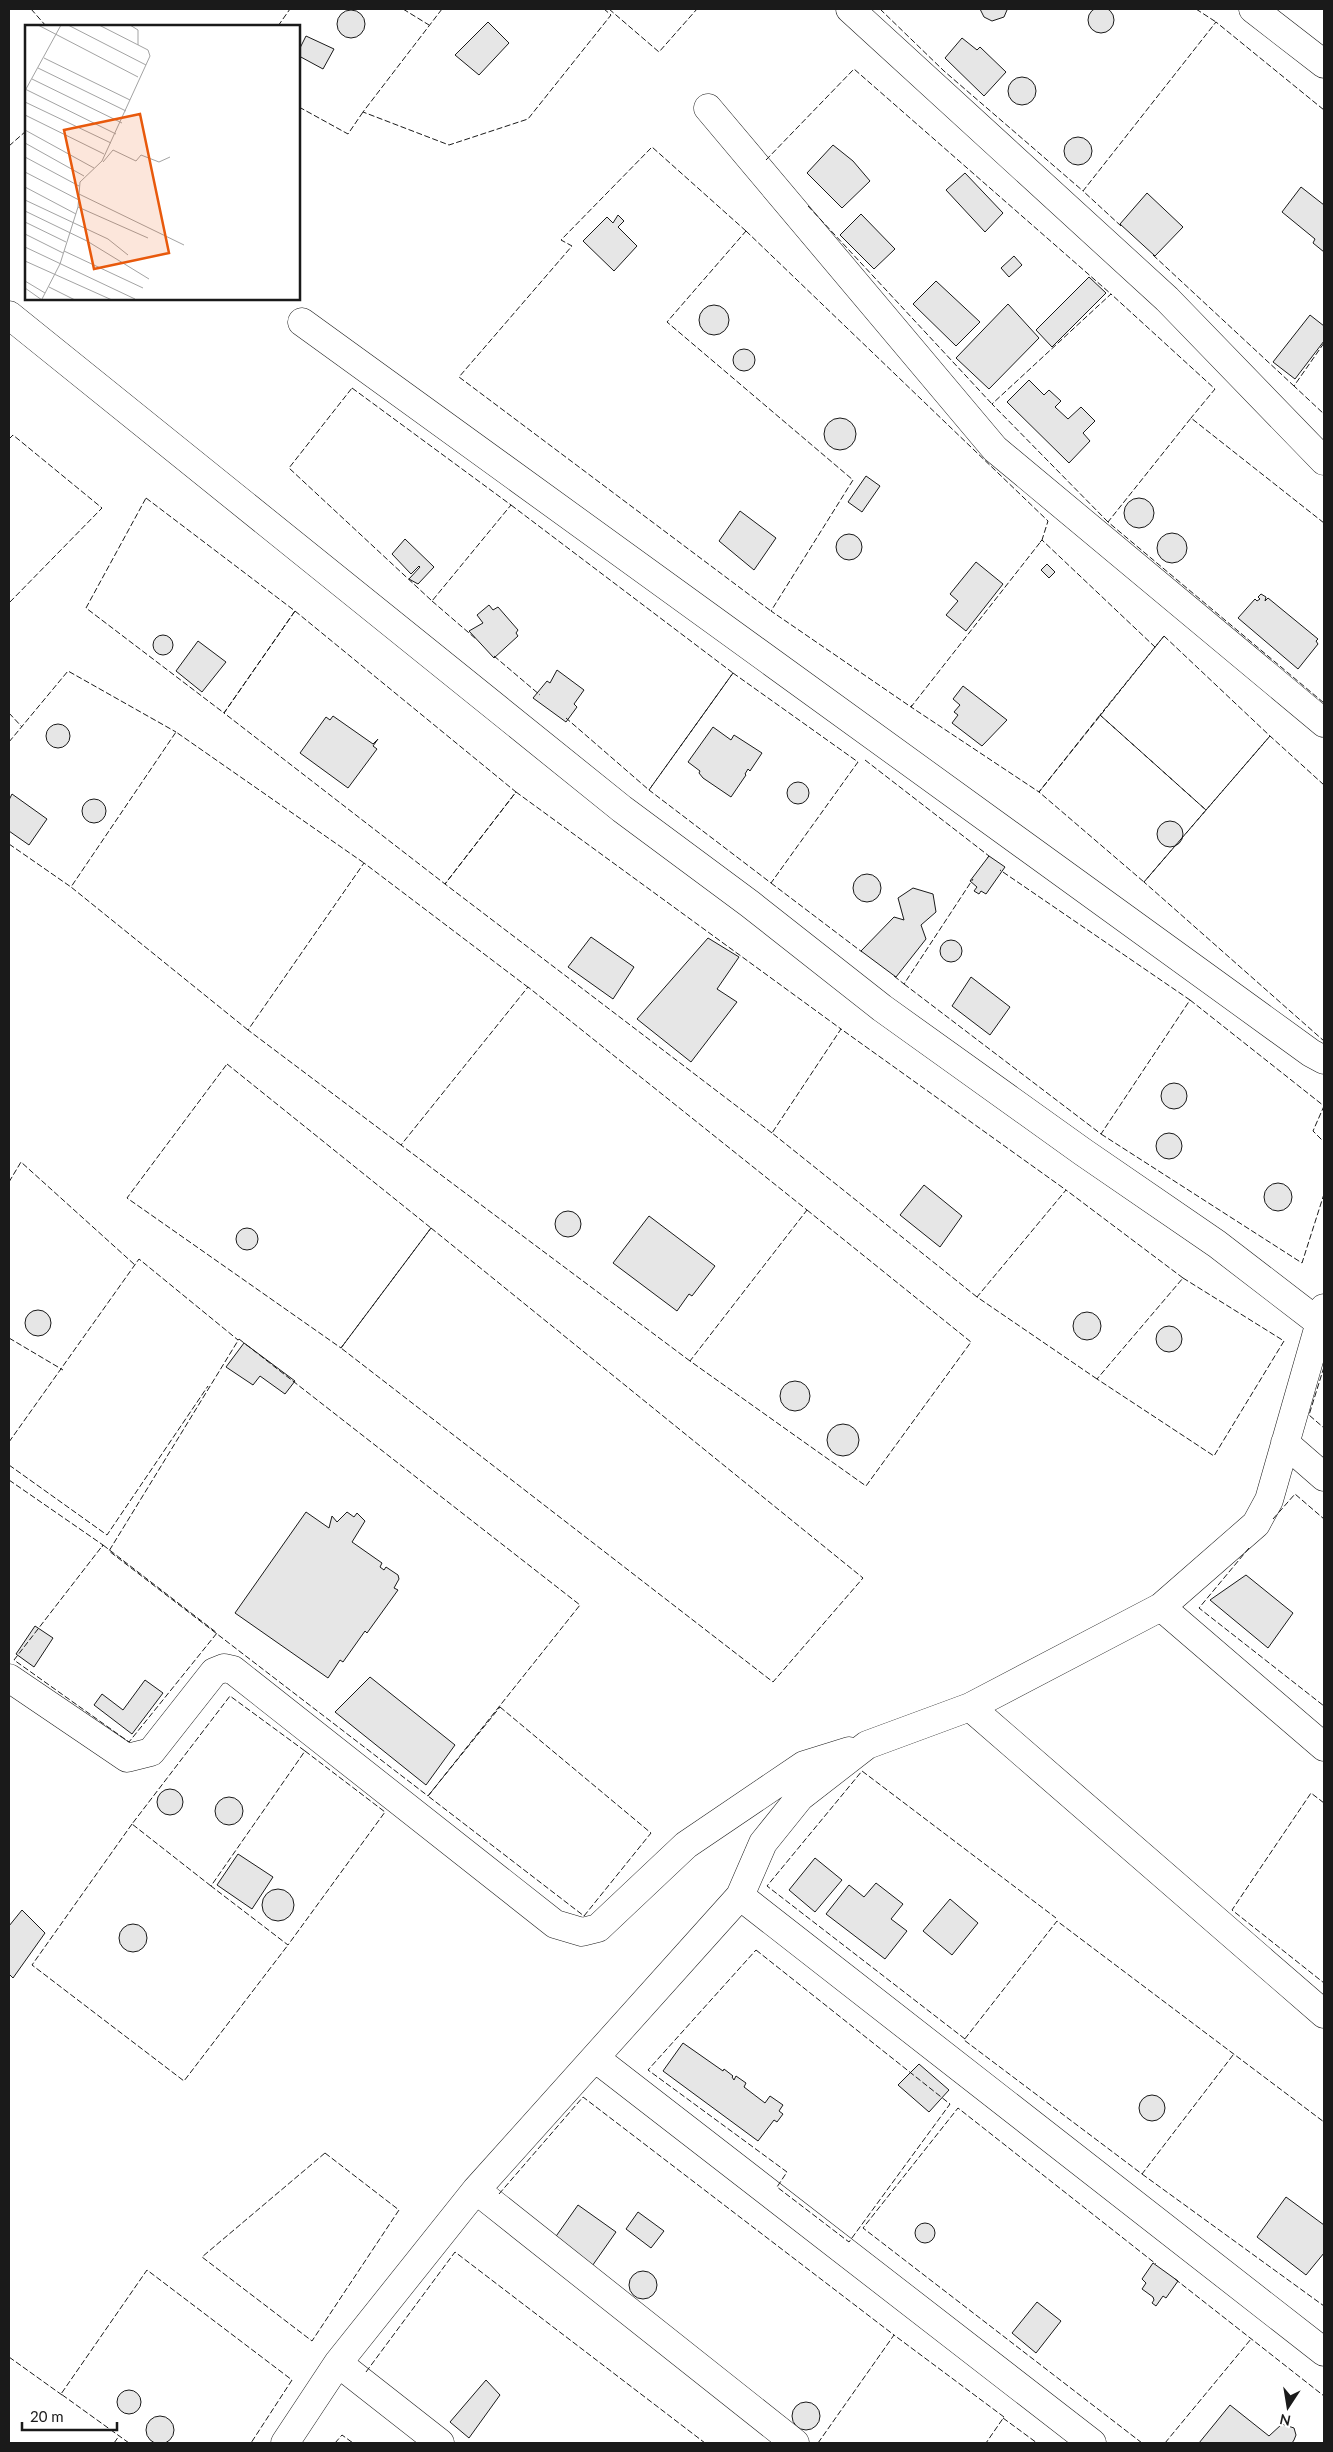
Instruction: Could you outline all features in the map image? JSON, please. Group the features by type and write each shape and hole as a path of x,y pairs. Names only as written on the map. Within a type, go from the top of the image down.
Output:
{"street":[{"path":"850,9 1167,299 1324,461"},
{"path":"1253,9 1324,64"},
{"path":"708,108 995,449 1324,723"},
{"path":"9,316 622,809 750,904 882,1008 1083,1152 1323,1316 1269,1500 1256,1524 1161,1607 970,1707 867,1745 804,1765 686,1845 598,1928 582,1932 555,1924 233,1670 224,1668 214,1672 150,1752 127,1758 9,1678"},
{"path":"302,322 1279,1030 1324,1060"},
{"path":"1285,1443 1324,1476"},
{"path":"1161,1607 1324,1747"},
{"path":"970,1707 1324,2014"},
{"path":"285,2443 338,2363 476,2190 740,1896 763,1844 800,1797 867,1745"},
{"path":"740,1896 1324,2352"},
{"path":"595,2058 1092,2443"},
{"path":"476,2190 795,2443"},
{"path":"338,2363 440,2443"}],"building":[{"path":"1101,7 1110,11 1114,20 1110,29 1101,33 1092,29 1088,20 1092,11"},
{"path":"980,9 1007,10 1004,17 992,21 984,17"},
{"path":"351,10 361,14 365,24 361,34 351,38 341,34 337,24 341,14"},
{"path":"488,22 509,43 479,75 455,55"},
{"path":"306,36 334,49 323,69 300,57 300,48"},
{"path":"962,38 977,50 980,47 1006,72 984,96 945,58"},
{"path":"1022,77 1032,81 1036,91 1032,101 1022,105 1012,101 1008,91 1012,81"},
{"path":"1078,137 1088,141 1092,151 1088,161 1078,165 1068,161 1064,151 1068,141"},
{"path":"833,145 853,161 870,181 842,208 807,173"},
{"path":"965,173 1003,213 985,232 946,190"},
{"path":"1301,187 1324,205 1324,252 1313,243 1315,239 1282,212"},
{"path":"1147,193 1183,227 1155,256 1120,224"},
{"path":"861,214 895,249 874,269 840,235"},
{"path":"618,215 624,221 618,227 637,246 614,271 583,241 607,217 613,223"},
{"path":"1014,256 1022,265 1009,277 1001,268"},
{"path":"1089,277 1106,293 1052,347 1036,330"},
{"path":"936,281 980,322 956,346 913,304"},
{"path":"1008,304 1039,338 989,389 956,358"},
{"path":"714,305 724,310 729,320 724,330 714,335 704,330 699,320 704,310"},
{"path":"1310,315 1324,326 1324,341 1295,379 1273,362"},
{"path":"744,349 752,352 755,360 752,368 744,371 736,368 733,360 736,352"},
{"path":"1029,380 1044,395 1049,390 1061,401 1055,407 1068,419 1081,407 1095,421 1083,433 1090,441 1069,463 1007,402"},
{"path":"840,418 846,419 851,423 855,428 855,440 851,445 846,449 840,450 834,449 829,445 825,440 824,434 825,428 829,423 834,419"},
{"path":"866,476 880,486 862,512 848,502"},
{"path":"1139,498 1150,502 1154,513 1150,524 1139,528 1128,524 1124,513 1128,502"},
{"path":"740,511 776,538 754,570 719,541"},
{"path":"1172,533 1183,537 1187,548 1183,559 1172,563 1161,559 1157,548 1161,537"},
{"path":"849,534 858,538 862,547 858,556 849,560 840,556 836,547 840,538"},
{"path":"405,539 434,567 418,584 409,579 420,567 411,574 392,554"},
{"path":"976,562 1003,584 966,631 946,615 958,601 950,594"},
{"path":"1047,564 1055,572 1049,578 1041,570"},
{"path":"1261,594 1266,597 1265,601 1268,598 1318,639 1316,641 1318,644 1298,669 1238,618 1255,599 1257,601 1260,599 1258,597"},
{"path":"489,605 493,610 498,607 518,630 516,633 518,636 494,658 469,631 483,623 477,615"},
{"path":"163,635 170,638 173,645 170,652 163,655 156,652 153,645 156,638"},
{"path":"198,641 226,662 202,692 176,671"},
{"path":"557,670 584,690 574,704 577,707 566,722 533,698 547,681 550,683"},
{"path":"963,686 1007,720 982,746 952,723 958,715 954,712 960,705 953,699"},
{"path":"333,716 373,744 378,739 373,746 377,749 348,788 300,753 326,717 330,720"},
{"path":"58,724 67,727 70,736 67,745 58,748 49,745 46,736 49,727"},
{"path":"713,727 731,740 734,735 762,753 750,771 748,769 731,797 703,778 699,773 700,771 688,762"},
{"path":"798,782 806,785 809,793 806,801 798,804 790,801 787,793 790,785"},
{"path":"12,794 47,819 29,845 9,831 9,800"},
{"path":"89,799 99,799 106,806 106,816 99,823 89,823 82,816 82,806"},
{"path":"1170,821 1179,825 1183,834 1179,843 1170,847 1161,843 1157,834 1161,825"},
{"path":"989,856 1005,867 986,894 981,891 979,894 974,891 977,887 970,881"},
{"path":"867,874 877,878 881,888 877,898 867,902 857,898 853,888 857,878"},
{"path":"913,888 933,894 936,912 921,925 926,939 896,977 861,951 894,917 904,920 898,898"},
{"path":"591,937 634,967 613,999 568,967"},
{"path":"708,938 739,957 717,989 737,1002 691,1062 637,1019"},
{"path":"951,940 959,943 962,951 959,959 951,962 943,959 940,951 943,943"},
{"path":"971,977 1010,1007 990,1035 952,1006"},
{"path":"1174,1083 1184,1086 1187,1096 1184,1106 1174,1109 1164,1106 1161,1096 1164,1086"},
{"path":"1169,1133 1178,1137 1182,1146 1178,1155 1169,1159 1160,1155 1156,1146 1160,1137"},
{"path":"1278,1183 1288,1187 1292,1197 1288,1207 1278,1211 1268,1207 1264,1197 1268,1187"},
{"path":"924,1185 962,1216 940,1247 900,1215"},
{"path":"568,1211 577,1215 581,1224 577,1233 568,1237 559,1233 555,1224 559,1215"},
{"path":"649,1216 715,1266 692,1296 689,1294 677,1311 613,1263"},
{"path":"247,1228 255,1231 258,1239 255,1247 247,1250 239,1247 236,1239 239,1231"},
{"path":"38,1310 47,1314 51,1323 47,1332 38,1336 29,1332 25,1323 29,1314"},
{"path":"1087,1312 1097,1316 1101,1326 1097,1336 1087,1340 1077,1336 1073,1326 1077,1316"},
{"path":"1169,1326 1178,1330 1182,1339 1178,1348 1169,1352 1160,1348 1156,1339 1160,1330"},
{"path":"244,1343 295,1381 285,1394 260,1376 253,1385 226,1367"},
{"path":"795,1381 806,1385 810,1396 806,1407 795,1411 784,1407 780,1396 784,1385"},
{"path":"843,1424 849,1425 854,1429 858,1434 858,1446 854,1451 849,1455 843,1456 837,1455 832,1451 828,1446 827,1440 828,1434 832,1429 837,1425"},
{"path":"306,1512 329,1528 332,1516 337,1522 347,1512 354,1517 357,1513 365,1521 352,1542 382,1563 380,1567 384,1570 386,1567 398,1575 399,1579 394,1588 398,1590 367,1633 365,1631 343,1662 340,1660 328,1678 235,1613"},
{"path":"1246,1575 1293,1613 1268,1648 1210,1600"},
{"path":"35,1626 53,1638 34,1667 16,1654"},
{"path":"370,1677 455,1745 426,1785 335,1712"},
{"path":"145,1680 163,1693 132,1734 94,1705 102,1694 123,1710"},
{"path":"170,1789 179,1793 183,1802 179,1811 170,1815 161,1811 157,1802 161,1793"},
{"path":"229,1797 239,1801 243,1811 239,1821 229,1825 219,1821 215,1811 219,1801"},
{"path":"238,1854 273,1877 252,1909 217,1885"},
{"path":"815,1858 842,1880 815,1912 789,1890"},
{"path":"876,1883 903,1904 891,1919 907,1931 885,1959 826,1914 849,1885 864,1897"},
{"path":"278,1889 284,1890 289,1894 293,1899 293,1911 289,1916 284,1920 278,1921 272,1920 267,1916 263,1911 262,1905 263,1899 267,1894 272,1890"},
{"path":"950,1899 978,1923 952,1955 923,1931"},
{"path":"22,1910 45,1933 13,1978 9,1974 9,1926"},
{"path":"133,1924 143,1928 147,1938 143,1948 133,1952 123,1948 119,1938 123,1928"},
{"path":"683,2043 723,2071 724,2069 733,2076 734,2080 736,2076 746,2083 744,2087 765,2103 770,2096 783,2105 779,2111 783,2114 777,2122 774,2120 758,2141 663,2071"},
{"path":"919,2064 949,2090 929,2112 898,2085"},
{"path":"1152,2095 1161,2099 1165,2108 1161,2117 1152,2121 1143,2117 1139,2108 1143,2099"},
{"path":"1286,2197 1324,2225 1324,2253 1306,2275 1257,2237"},
{"path":"578,2205 616,2232 590,2269 552,2242"},
{"path":"638,2212 664,2231 651,2248 626,2229"},
{"path":"925,2223 932,2226 935,2233 932,2240 925,2243 918,2240 915,2233 918,2226"},
{"path":"1153,2263 1178,2281 1166,2298 1163,2296 1156,2306 1152,2303 1153,2297 1142,2289 1146,2283 1142,2279"},
{"path":"643,2271 653,2275 657,2285 653,2295 643,2299 633,2295 629,2285 633,2275"},
{"path":"1037,2302 1061,2321 1036,2353 1012,2333"},
{"path":"486,2380 500,2395 469,2438 450,2422"},
{"path":"124,2390 134,2390 141,2397 141,2407 134,2414 124,2414 117,2407 117,2397"},
{"path":"806,2402 816,2406 820,2416 816,2426 806,2430 796,2426 792,2416 796,2406"},
{"path":"1230,2405 1269,2436 1282,2424 1294,2428 1296,2435 1294,2440 1292,2443 1199,2443"},
{"path":"160,2416 170,2420 174,2430 170,2440 160,2444 150,2440 146,2430 150,2420"}],"fence":[{"path":"31,9 45,25"},
{"path":"279,25 290,9"},
{"path":"403,9 429,25"},
{"path":"442,9 363,112 449,145 528,119 611,15 604,9"},
{"path":"609,9 659,52 697,9"},
{"path":"880,9 944,71 1083,191"},
{"path":"1196,9 1216,22"},
{"path":"1121,226 1083,191 1216,22 1324,110"},
{"path":"766,160 854,69 1111,294"},
{"path":"300,108 348,134 363,112"},
{"path":"9,146 25,132"},
{"path":"746,231 652,147 561,240 572,246 459,377 771,611"},
{"path":"808,206 992,404"},
{"path":"746,231 1048,521 1042,540 911,707 771,611 853,480 667,322 746,231"},
{"path":"1153,255 1294,386"},
{"path":"1108,522 992,404 1111,294 1215,389 1191,418"},
{"path":"1324,343 1294,386 1324,414"},
{"path":"352,388 511,505 432,601 289,468 352,388"},
{"path":"1324,523 1191,418 1108,522 1324,703"},
{"path":"9,439 13,435 102,508 9,603"},
{"path":"146,498 295,611 224,713 86,608 146,498"},
{"path":"511,505 733,673 649,790 566,718"},
{"path":"1040,542 1042,540 1155,647"},
{"path":"432,601 476,639"},
{"path":"295,611 516,792 445,884 224,713 295,611"},
{"path":"1164,636 1270,736 1206,810 1100,715 1164,636"},
{"path":"912,705 911,707 1039,792 1164,636"},
{"path":"494,656 540,695"},
{"path":"9,742 68,671 176,732"},
{"path":"733,673 858,762 771,883 649,790 733,673"},
{"path":"9,713 22,727"},
{"path":"1100,715 1206,810 1144,882 1039,792 1100,715"},
{"path":"248,1030 71,887 176,732 364,863"},
{"path":"1324,785 1270,736 1144,882 1324,1041"},
{"path":"865,760 989,856 987,858"},
{"path":"772,1133 445,884 516,792 841,1029"},
{"path":"9,844 71,887"},
{"path":"401,1145 248,1030 364,863 529,988"},
{"path":"904,984 1101,1134 1190,1000 1000,870"},
{"path":"894,976 904,984 973,879"},
{"path":"771,883 862,952"},
{"path":"690,1361 401,1145 528,987 807,1210"},
{"path":"1190,1000 1324,1106 1313,1131 1324,1142"},
{"path":"977,1297 772,1133 841,1029 1066,1190"},
{"path":"227,1064 431,1228 341,1348 127,1198 227,1064"},
{"path":"1101,1134 1302,1263 1324,1194"},
{"path":"9,1182 21,1162 135,1265"},
{"path":"1097,1379 977,1297 1066,1190 1183,1278"},
{"path":"807,1210 971,1342 866,1486 690,1361 807,1210"},
{"path":"431,1228 863,1578 773,1682 341,1348 431,1228"},
{"path":"9,1442 139,1259 238,1340"},
{"path":"1183,1278 1284,1341 1214,1456 1097,1379 1183,1278"},
{"path":"9,1338 63,1370"},
{"path":"239,1339 580,1605 428,1796 109,1551 239,1339"},
{"path":"1324,1367 1309,1415 1324,1428"},
{"path":"9,1465 107,1535 208,1386"},
{"path":"9,1480 103,1545 102,1547"},
{"path":"1273,1519 1295,1494 1324,1519"},
{"path":"103,1545 217,1633 129,1742 14,1660 103,1545"},
{"path":"1249,1548 1199,1608 1324,1706"},
{"path":"211,1886 132,1824 230,1696 305,1751"},
{"path":"500,1707 651,1833 584,1916 428,1796 500,1707"},
{"path":"305,1751 385,1812 288,1945 211,1886 305,1751"},
{"path":"965,2039 767,1886 862,1771 1056,1918"},
{"path":"1324,1803 1311,1793 1232,1910 1324,1983"},
{"path":"132,1824 32,1965 184,2081 288,1945"},
{"path":"1233,2055 1142,2174 964,2040 1057,1921 1324,2122"},
{"path":"756,1950 950,2104 849,2242 777,2187 787,2172 648,2070 756,1950"},
{"path":"499,2194 583,2097 894,2335"},
{"path":"1142,2443 863,2228 958,2108 1156,2264"},
{"path":"325,2153 399,2210 312,2341 202,2257 325,2153"},
{"path":"1142,2174 1324,2306"},
{"path":"366,2372 455,2252 705,2443"},
{"path":"129,2443 61,2394 147,2270 292,2380 251,2443"},
{"path":"1175,2279 1324,2396"},
{"path":"818,2443 894,2335 1004,2417 986,2443"},
{"path":"1165,2443 1251,2339"},
{"path":"9,2357 62,2395"},
{"path":"1003,2418 1037,2443"},
{"path":"335,2443 342,2435 353,2443"},
{"path":"114,2443 119,2436"}]}
